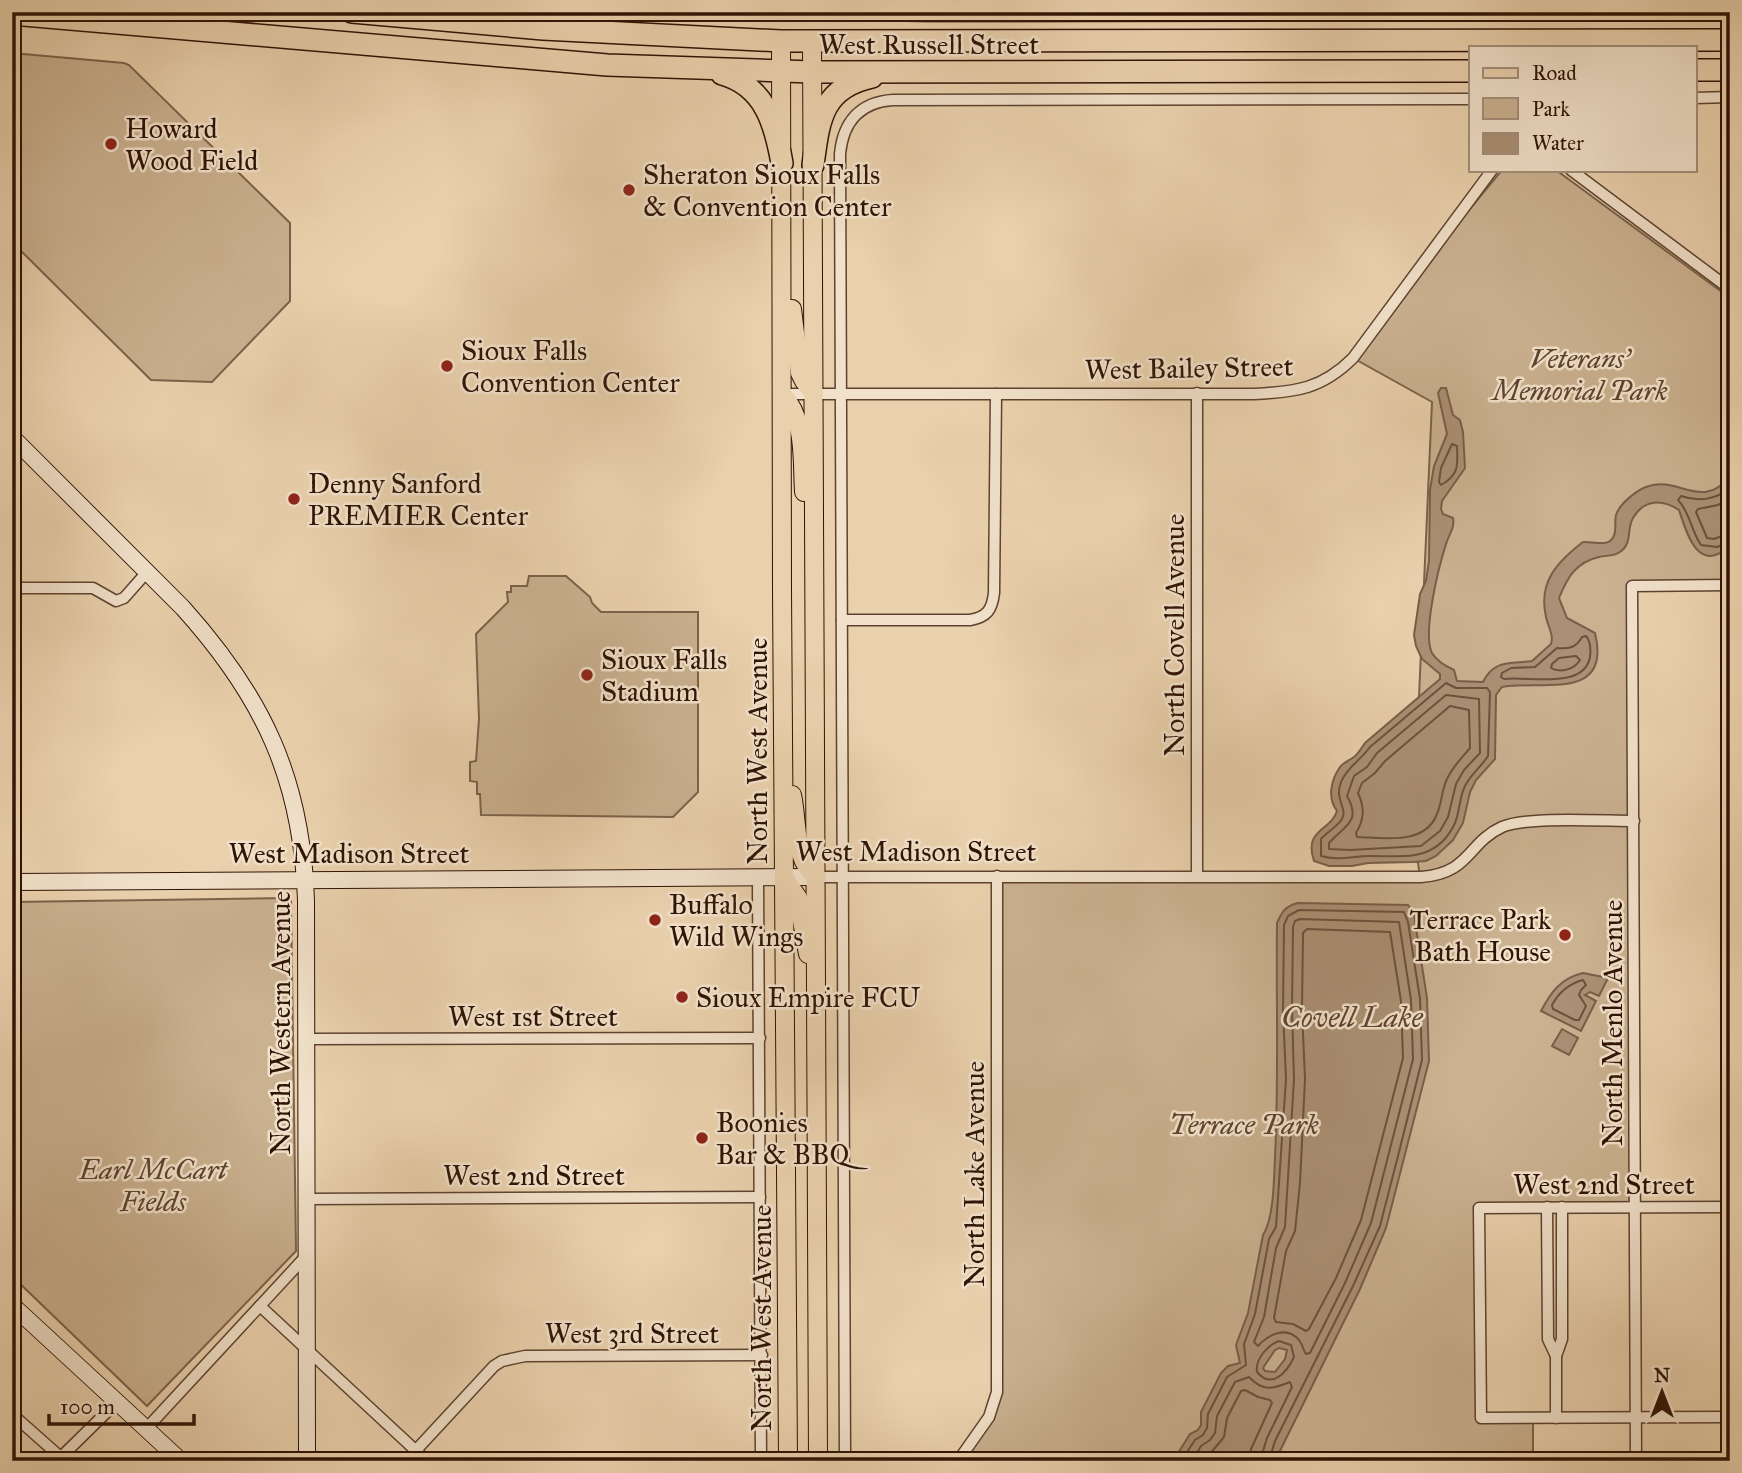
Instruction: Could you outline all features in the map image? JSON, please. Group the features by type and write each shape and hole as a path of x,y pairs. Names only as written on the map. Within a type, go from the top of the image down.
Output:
{"highway":[{"name":"West Russell Street","path":"352,12 555,30 782,41 1730,40"},
{"name":"West Russell Street","path":"12,13 536,60 696,68 812,72 1465,72"},
{"path":"696,68 736,79 758,95 772,119 782,163"},
{"path":"1696,70 1730,70"},
{"path":"813,165 822,114 826,105 846,85 872,76 934,72"}],"main road":[{"name":"North West Avenue","path":"782,41 788,1461"},
{"name":"North West Avenue","path":"812,41 818,1461"},
{"path":"783,275 790,294 800,373 814,394"},
{"path":"782,394 794,409 800,426 807,519 815,564"},
{"path":"784,765 802,858 809,872 817,877"},
{"path":"784,878 798,898 817,985"}],"street":[{"name":"West Russell Street","path":"734,12 1166,16 1614,13 1730,15"},
{"path":"1166,16 1166,41"},
{"path":"1696,98 1730,97"},
{"name":"West Russell Street","path":"841,394 840,154 844,132 855,114 872,103 893,100 1469,99"},
{"name":"West Bailey Street","path":"782,394 1197,393 1288,391 1321,383 1339,372 1353,358 1491,172"},
{"path":"1574,172 1730,289"},
{"name":"North Covell Avenue","path":"1196,876 1197,393"},
{"path":"841,394 845,1461"},
{"path":"842,620 970,620 986,615 991,608 994,593 996,394"},
{"name":"North Western Avenue","path":"12,437 206,634 255,702 287,781 298,822 306,879 307,1461"},
{"path":"13,882 14,482"},
{"path":"14,588 93,588 116,601 124,598 147,572"},
{"name":"North Menlo Avenue","path":"1636,1461 1632,586 1730,585"},
{"name":"West Madison Street","path":"13,882 844,876 1437,876 1451,871 1492,834 1513,824 1634,821"},
{"name":"North Lake Avenue","path":"958,1461 989,1417 998,1392 997,876"},
{"name":"North West Avenue","path":"758,878 761,1461"},
{"name":"West 1st Street","path":"307,1039 760,1038"},
{"name":"West 2nd Street","path":"307,1199 760,1198"},
{"path":"1562,1207 1562,1339 1556,1356 1556,1418 1730,1417"},
{"name":"West 2nd Street","path":"1556,1418 1481,1418 1479,1208 1730,1207"},
{"path":"1547,1208 1548,1339 1556,1356"},
{"path":"146,1429 307,1255"},
{"path":"12,1304 181,1461"},
{"path":"260,1306 427,1461"},
{"name":"West 3rd Street","path":"416,1451 494,1366 502,1361 525,1356 762,1355"},
{"path":"12,1414 61,1459 117,1402"},
{"path":"406,1461 416,1451"}],"green space":[{"name":"Howard Wood Field","path":"12,53 129,65 290,223 290,301 212,382 151,380 12,242"},
{"name":"Terrace Park","path":"1500,172 1559,172 1730,298 1730,585 1633,586 1635,1207 1479,1208 1481,1418 1533,1418 1533,1461 958,1461 996,1400 997,876 1420,876 1413,833 1432,402 1353,358 1402,291"},
{"name":"Sioux Falls Stadium","path":"529,576 566,576 590,597 601,612 698,612 698,792 673,817 481,815 477,782 470,781 470,762 476,761 479,719 476,634 508,602 507,592 511,592 511,586 527,586"},
{"name":"Earl McCart Fields","path":"291,898 296,1251 147,1406 12,1276 12,902"}],"water":[{"path":"1441,388 1446,388 1453,415 1460,420 1465,468 1442,501 1443,514 1453,518 1453,525 1436,583 1430,616 1429,643 1436,658 1454,670 1457,681 1483,682 1492,669 1511,663 1532,661 1551,644 1544,605 1547,583 1552,574 1565,557 1583,542 1610,541 1614,536 1618,510 1630,497 1649,486 1660,484 1691,491 1710,491 1720,486 1730,475 1730,546 1719,554 1702,554 1690,540 1679,510 1660,503 1642,507 1631,523 1627,545 1617,554 1591,559 1578,567 1565,584 1559,598 1567,618 1595,633 1597,655 1593,670 1583,679 1570,683 1502,687 1496,695 1495,759 1476,780 1470,792 1463,823 1453,840 1436,856 1426,861 1329,866 1314,861 1312,842 1337,811 1331,795 1337,772 1365,743 1440,679 1440,674 1422,659 1414,635 1420,594 1426,581 1429,561 1430,490 1434,466 1447,434 1438,393"},
{"name":"Covell Lake","path":"1298,903 1408,905 1414,913 1427,998 1429,1061 1386,1228 1360,1289 1275,1461 1173,1461 1190,1434 1201,1425 1201,1412 1221,1373 1228,1366 1240,1363 1236,1345 1248,1313 1273,1197 1277,1098 1277,923 1284,910","holes":["1275,1350 1287,1350 1285,1359 1275,1372 1265,1371 1263,1368"]},
{"path":"1583,973 1608,978 1599,996 1590,992 1585,995 1596,1001 1581,1031 1541,1011 1558,987 1569,978"},
{"path":"1562,1029 1578,1038 1569,1055 1552,1046"}],"place":[{"name":"Howard Wood Field","path":"111,144"},
{"name":"Sheraton Sioux Falls & Convention Center","path":"629,190"},
{"name":"Sioux Falls Convention Center","path":"447,366"},
{"name":"Denny Sanford PREMIER Center","path":"294,499"},
{"name":"Sioux Falls Stadium","path":"587,675"},
{"name":"Buffalo Wild Wings","path":"655,920"},
{"name":"Terrace Park Bath House","path":"1565,935"},
{"name":"Sioux Empire FCU","path":"682,997"},
{"name":"Boonies Bar & BBQ","path":"702,1138"}],"park label":[{"name":"Veterans' Memorial Park","path":"1580,374"}]}
